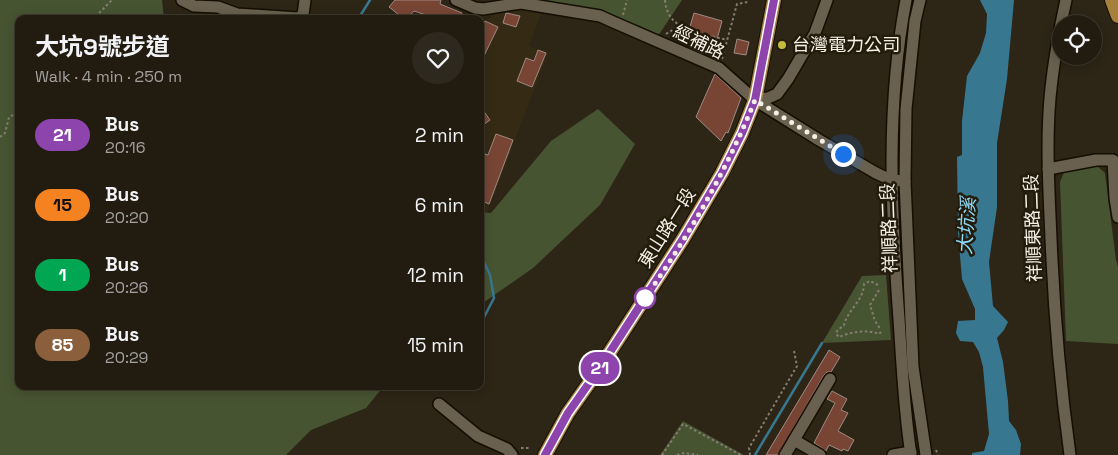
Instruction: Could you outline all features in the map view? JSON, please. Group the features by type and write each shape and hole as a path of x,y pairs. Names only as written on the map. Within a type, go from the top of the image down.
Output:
{"main road":[{"name":"東山路一段","path":"545,455 568,413 599,369 683,239 722,173 742,133 755,100 774,0"},
{"path":"1112,0 1118,16"}],"street":[{"path":"182,0 194,6 218,7 238,14 253,15"},
{"path":"303,15 305,0"},
{"name":"經補路","path":"456,0 475,8 483,9 521,3 600,16 719,68 755,100 876,173 892,180 905,181"},
{"path":"755,100 777,94 788,79 815,33 827,0"},
{"name":"祥順路二段","path":"906,0 894,92 892,180 894,256 903,388 911,453"},
{"name":"祥順路二段","path":"920,0 915,21 906,109 905,181 913,367 931,452"},
{"name":"祥順東路二段","path":"1066,0 1057,42 1050,100 1048,169 1056,342 1070,455"},
{"path":"1048,169 1096,160 1113,160 1118,217"},
{"path":"786,455 830,379"},
{"path":"439,404 478,436 508,449 512,455"},
{"path":"794,440 820,455"},
{"path":"893,455 911,453"}],"path":[{"path":"96,15 112,0"},
{"path":"626,7 624,6 627,0"},
{"path":"665,0 666,10 671,20 679,26 727,40"},
{"path":"719,68 737,4 748,2"},
{"path":"660,42 668,33 679,26"},
{"path":"0,137 5,133 8,117 15,114"},
{"path":"878,285 870,281 864,284 854,309 846,318 844,325 837,331 836,334 839,337 844,334 865,331 873,331 879,334 881,331 875,321 870,305 879,290"},
{"path":"750,455 749,448 798,366 794,351"},
{"path":"662,455 683,424 741,455"},
{"path":"521,448 529,448"},
{"path":"931,452 938,455"},
{"path":"677,455 698,455"}],"shaded area":[{"path":"519,8 541,14 529,46 548,53 486,216 484,215 484,23 498,12"}],"green space":[{"path":"0,0 162,0 164,15 15,15 15,390 381,390 366,408 311,430 286,455 0,455"},
{"path":"543,0 682,0 656,36 603,14"},
{"path":"598,109 635,144 600,205 533,268 484,302 484,212 491,213 551,141"},
{"path":"1096,165 1105,173 1118,267 1118,344 1066,341 1060,182 1064,172"},
{"path":"886,275 891,340 822,343 862,276"},
{"path":"683,421 744,455 660,455"}],"water":[{"name":"大坑溪","path":"980,0 1014,0 1007,79 997,143 997,207 989,262 993,306 1008,322 997,338 1003,362 1009,421 1016,430 1021,444 1020,455 972,455 972,453 984,451 989,434 983,367 979,352 973,342 960,341 956,333 958,321 975,320 975,309 962,279 958,232 957,157 962,155 962,121 967,76 980,53 986,33 987,14"}],"building":[{"path":"395,0 441,0 440,4 462,13 461,15 426,15 414,11 410,15 399,15 389,7"},
{"path":"506,13 520,16 516,27 503,23"},
{"path":"694,13 722,21 713,54 681,43 684,32 688,33"},
{"path":"485,21 498,27 484,56"},
{"path":"737,39 749,42 746,55 734,53"},
{"path":"538,50 546,53 532,87 517,81 526,58 534,61"},
{"path":"715,74 741,98 728,133 726,132 721,141 696,117"},
{"path":"484,112 490,120 484,124"},
{"path":"496,134 513,140 489,204 484,202 484,157 485,154 488,155"},
{"path":"829,350 840,357 831,372 827,372 824,375 778,455 766,455"},
{"path":"832,391 847,399 841,410 848,413 838,431 854,440 848,451 843,449 842,451 829,445 826,451 814,443 835,403 827,399"}],"waterway":[{"path":"361,15 370,0"},
{"path":"484,262 490,275 494,298 484,317"},
{"path":"755,455 822,343"}],"bus line":[{"name":"21","path":"545,455 568,413 599,369 683,239 722,173 742,133 755,100 774,0"}],"place":[{"name":"台灣電力公司","path":"782,45"}],"route":[{"path":"645,298 722,173 742,133 755,100 843,154"}]}
